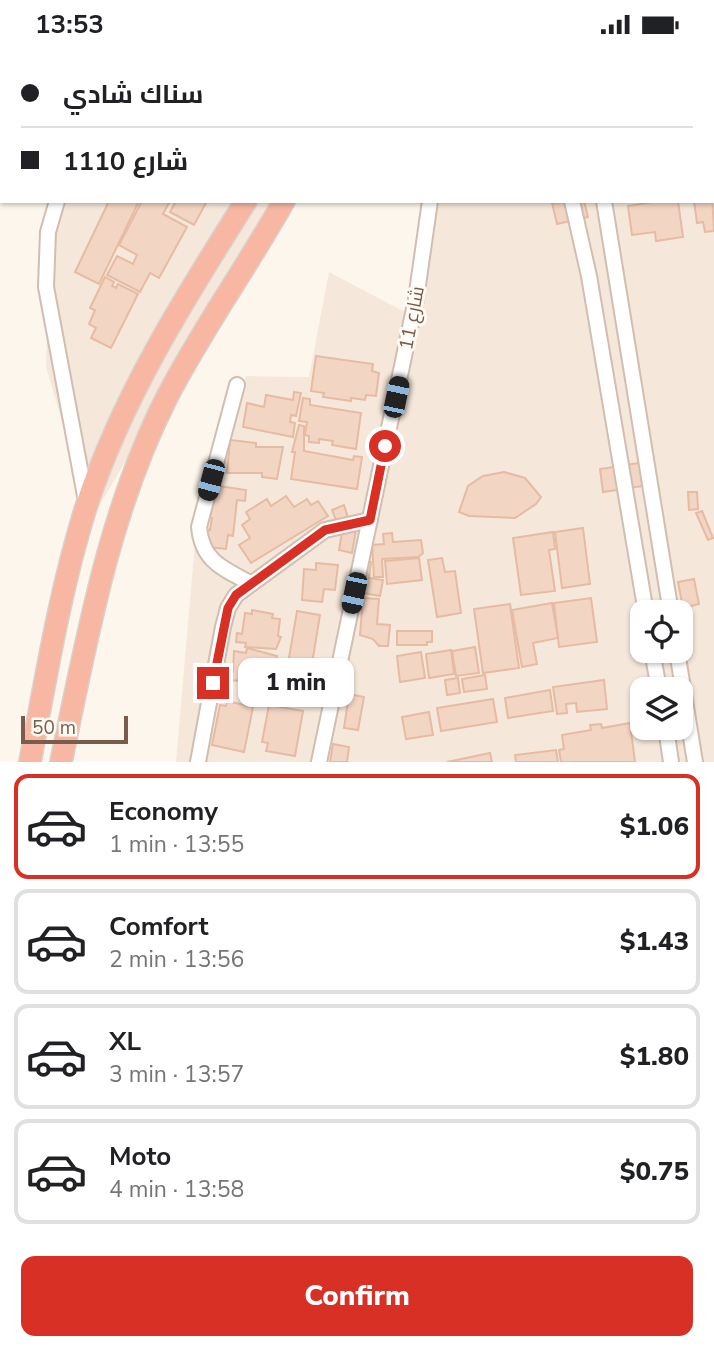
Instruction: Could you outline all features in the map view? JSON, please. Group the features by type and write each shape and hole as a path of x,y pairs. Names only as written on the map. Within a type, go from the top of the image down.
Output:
{"highway":[{"path":"30,762 62,596 87,505 117,429 152,355 245,203"},
{"path":"61,762 93,611 115,529 138,464 179,376 283,203"}],"street":[{"path":"56,203 48,232 46,286 87,505"},
{"name":"شارع 11","path":"319,762 416,299 430,203"},
{"path":"572,203 589,276 644,600"},
{"path":"604,203 669,600"},
{"path":"237,385 199,527 201,546 209,558 250,583"},
{"path":"198,762 228,608 250,583 325,530 370,520"},
{"path":"679,663 695,762"},
{"path":"668,740 671,762"}],"shaded area":[{"path":"59,203 276,203 91,520 46,367 50,246"},
{"path":"429,203 714,203 714,762 176,762 197,519 246,376 309,377 329,272 420,320"}],"building":[{"path":"108,203 138,203 99,284 75,272"},
{"path":"141,203 169,203 163,214 187,227 159,278 150,273 140,292 107,275 117,256 133,264 137,255 119,245"},
{"path":"175,203 206,203 194,225 170,212"},
{"path":"552,203 584,203 588,217 557,224"},
{"path":"678,203 683,237 656,241 655,232 632,235 628,206"},
{"path":"694,203 712,203 714,231 705,232 703,222 697,223"},
{"path":"105,277 114,282 112,286 116,288 118,284 138,294 111,348 91,338 96,328 89,324 95,310 90,308"},
{"path":"316,356 373,364 372,371 379,373 376,396 366,395 365,400 351,398 351,401 323,397 324,393 311,391"},
{"path":"294,392 301,393 296,416 291,415 290,422 295,423 293,437 243,427 247,403 264,407 266,395 293,400"},
{"path":"303,398 310,399 310,405 361,413 356,449 332,445 333,441 319,439 319,443 309,442 309,436 305,435 307,422 299,421"},
{"path":"299,425 304,426 304,451 353,460 354,456 362,457 357,489 291,479 295,452 292,452"},
{"path":"230,440 256,443 256,447 283,447 277,479 262,477 262,473 227,473"},
{"path":"652,461 656,484 603,492 600,469"},
{"path":"504,472 525,478 541,497 536,504 515,518 469,516 459,512 468,486 483,476"},
{"path":"219,486 246,490 245,501 237,500 233,536 228,535 226,549 208,547 204,529 210,530 212,518 208,518 211,489 219,490"},
{"path":"688,492 697,492 698,509 689,510"},
{"path":"286,496 294,507 307,499 311,505 318,501 328,516 251,563 239,545 250,538 242,525 250,519 246,512 267,499 271,506"},
{"path":"344,505 349,521 338,525 332,510"},
{"path":"702,511 713,538 708,540 696,513"},
{"path":"343,527 356,530 352,553 339,550"},
{"path":"583,528 590,584 562,588 555,532"},
{"path":"553,532 555,549 549,550 555,591 521,595 513,538"},
{"path":"392,533 393,542 421,540 423,553 418,557 382,559 383,577 374,577 372,545 384,544 383,534"},
{"path":"419,558 422,580 387,584 385,561"},
{"path":"442,558 445,572 455,571 461,613 437,617 428,560"},
{"path":"367,561 371,562 369,578 383,580 380,596 363,593"},
{"path":"316,563 338,565 335,590 324,589 322,602 302,600 304,569 316,570"},
{"path":"694,579 699,604 693,606 693,600 681,600 678,582"},
{"path":"363,598 379,599 377,624 390,625 388,646 379,646 373,639 360,635"},
{"path":"591,598 597,642 559,647 554,603"},
{"path":"552,603 558,638 533,643 537,664 522,667 512,610"},
{"path":"510,604 519,668 483,673 474,609"},
{"path":"252,610 273,614 272,618 280,619 278,636 281,637 276,649 245,647 246,643 236,642 237,633 242,634 245,613 252,614"},
{"path":"297,611 320,615 310,676 306,676 304,691 308,691 307,697 283,693"},
{"path":"397,631 432,631 432,642 427,642 427,645 397,645"},
{"path":"475,647 479,673 456,676 452,651"},
{"path":"247,648 277,656 275,668 272,667 272,686 260,684 259,689 240,687 241,681 229,680 230,672 233,672 234,651 246,653"},
{"path":"451,650 454,674 429,678 426,654"},
{"path":"421,652 425,678 400,682 397,656"},
{"path":"485,675 487,689 464,692 462,679"},
{"path":"458,678 460,693 447,695 445,680"},
{"path":"604,680 607,709 577,712 576,703 566,704 567,713 557,714 553,687"},
{"path":"550,690 553,711 508,718 505,698"},
{"path":"349,694 364,697 358,730 344,728"},
{"path":"493,699 497,722 441,731 437,708"},
{"path":"227,701 253,707 244,752 212,745 220,705 226,706"},
{"path":"269,705 303,711 295,756 266,751 268,743 262,742"},
{"path":"429,712 433,735 406,739 402,717"},
{"path":"630,723 630,740 632,740 635,762 561,762 559,750 564,749 562,735 591,730 590,725 601,724 602,728"},
{"path":"333,744 349,747 347,762 330,762"},
{"path":"556,750 558,762 516,762 515,755"},
{"path":"490,753 492,762 447,762"}],"route":[{"path":"213,683 223,627 228,608 236,595 325,530 370,520 385,446"}]}
